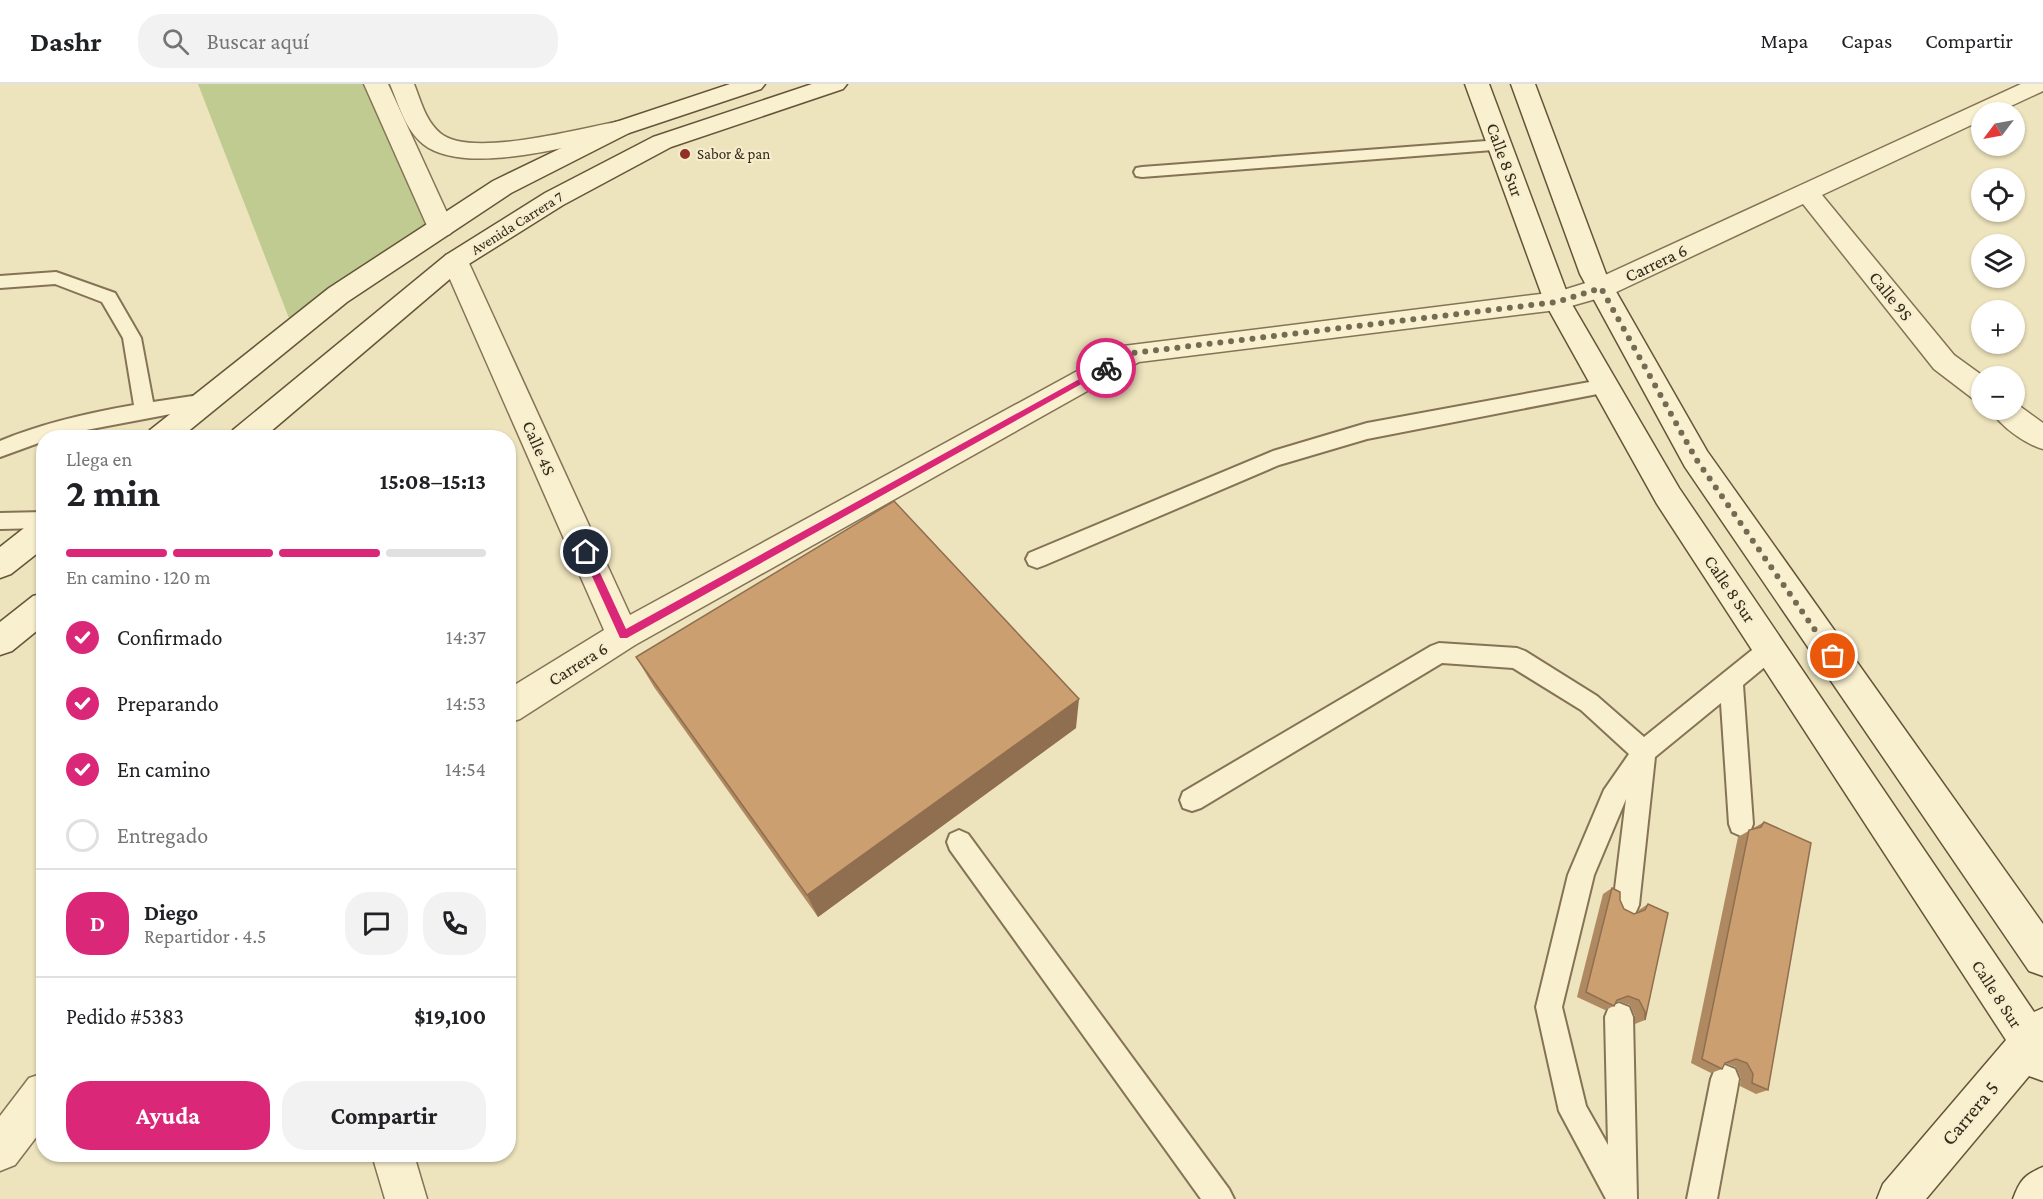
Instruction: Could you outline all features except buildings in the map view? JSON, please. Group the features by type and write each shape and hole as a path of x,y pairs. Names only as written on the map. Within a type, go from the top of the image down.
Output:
{"main road":[{"path":"376,84 441,228"},
{"path":"402,84 421,127 435,141 460,150 485,153 506,152 621,128"},
{"name":"Avenida Carrera 7","path":"170,430 338,295 502,187 621,128 753,84"},
{"name":"Avenida Carrera 7","path":"253,430 455,261 554,199 662,142 835,84"},
{"name":"Calle 8 Sur","path":"1478,84 1557,302 1668,496 2038,1044"},
{"path":"1523,84 1593,274 1696,459 2043,957"},
{"name":"Carrera 6","path":"516,703 623,635 1133,353 1557,302 1601,288 1808,194 2040,84"},
{"name":"Calle 9S","path":"1808,194 1944,362 1971,383"},
{"name":"Calle 4S","path":"455,261 623,635"},
{"path":"2019,420 2043,438"},
{"path":"0,565 36,537"},
{"path":"0,641 36,612"},
{"name":"Carrera 5","path":"1898,1199 2038,1044"},
{"path":"0,1150 36,1103"},
{"path":"395,1162 406,1199"},
{"path":"2034,1199 2043,1188"}],"lane":[{"path":"1142,172 1500,145"},
{"path":"0,282 56,278 109,297 132,338 145,411"},
{"path":"1037,559 1273,459 1367,431 1606,386"},
{"path":"57,430 89,421 206,401"},
{"path":"0,449 36,436"},
{"path":"0,521 36,520"},
{"path":"1623,1199 1573,1111 1550,1007 1581,875 1613,798 1644,752 1770,649"},
{"path":"1192,801 1439,653 1517,658 1589,703 1644,752"},
{"path":"1731,682 1741,824"},
{"path":"1626,905 1644,752"},
{"path":"959,842 1219,1199"},
{"path":"1619,1017 1623,1199"},
{"path":"1701,1199 1725,1079"}],"green space":[{"path":"198,84 376,84 441,228 294,331"}],"way so far":[{"path":"1106,368 1133,353 1557,302 1601,288 1696,459 1833,656"}],"place":[{"name":"Sabor & pan","path":"685,154"}],"route":[{"path":"586,552 623,635 1106,368"}]}
